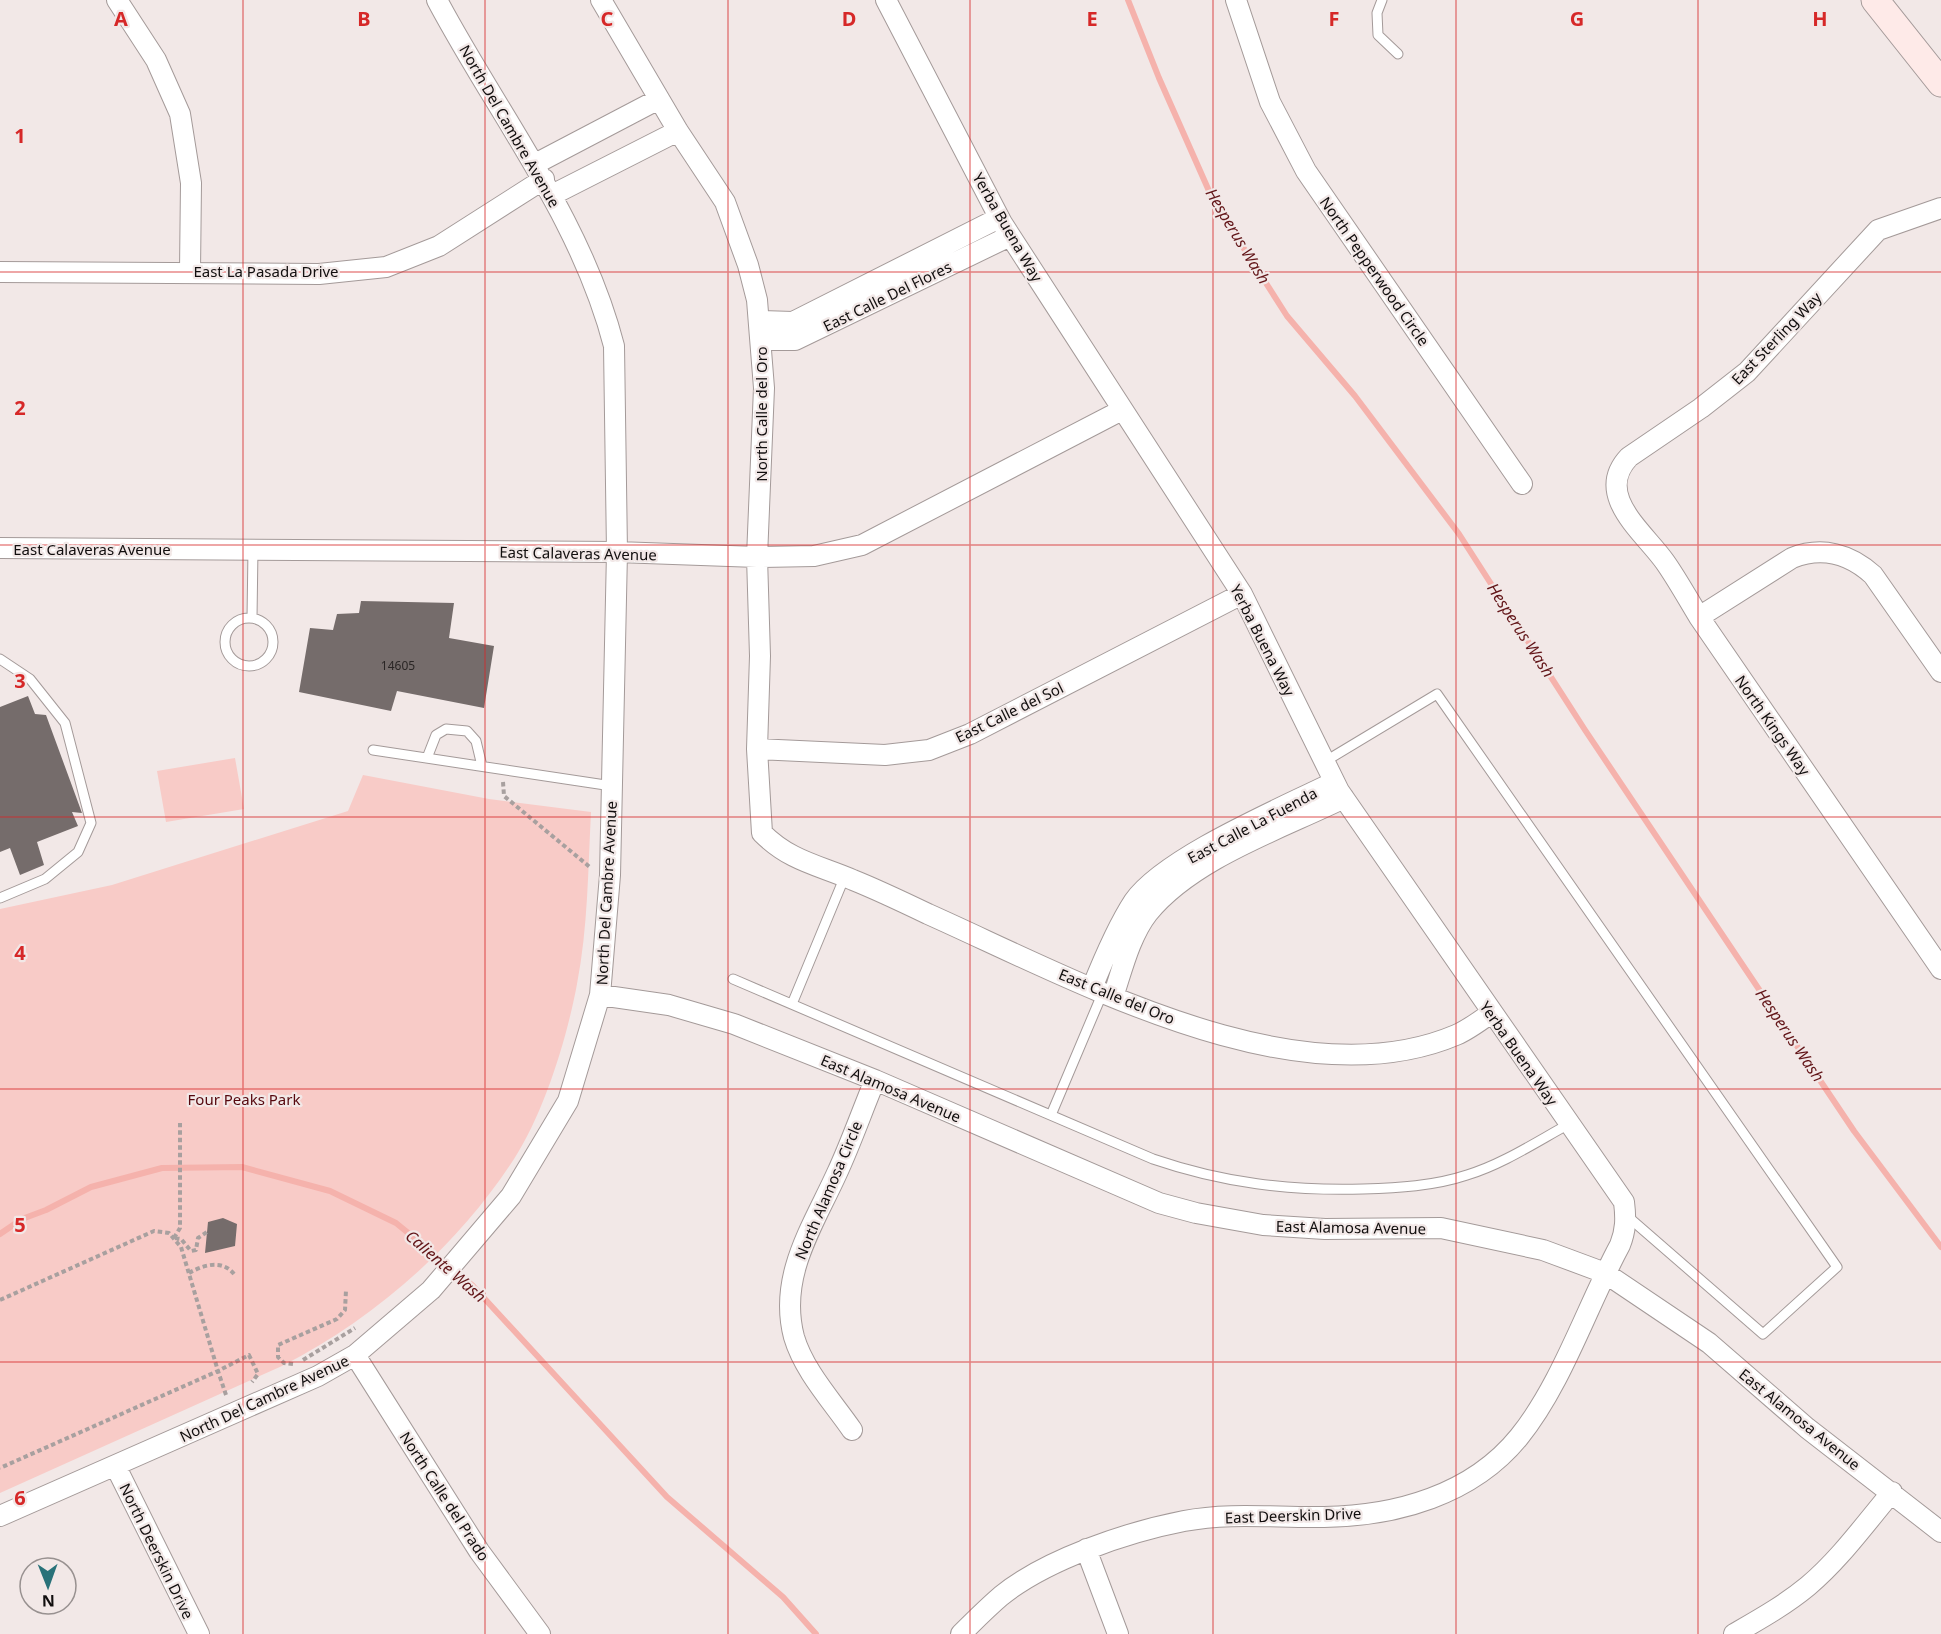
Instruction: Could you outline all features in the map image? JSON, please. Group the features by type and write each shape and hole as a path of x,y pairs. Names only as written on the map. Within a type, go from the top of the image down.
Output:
{"main road":[{"path":"1875,0 1941,82"}],"street":[{"path":"117,0 156,60 180,114 191,183 190,272"},
{"name":"North Del Cambre Avenue","path":"0,1516 116,1467 318,1376 355,1355 431,1290 511,1196 568,1101 600,995 610,875 612,786 617,552 614,346 594,286 544,180 437,0"},
{"name":"North Calle del Oro","path":"601,0 678,131 724,202 748,265 760,330 764,388 757,557 760,656 757,749 762,833"},
{"name":"Yerba Buena Way","path":"886,0 999,218 1242,594 1339,790 1491,1013 1624,1202 1626,1215"},
{"name":"North Pepperwood Circle","path":"1236,0 1270,102 1306,171 1522,484"},
{"name":"East La Pasada Drive","path":"0,272 319,274 386,267 439,246 544,180 659,99"},
{"name":"East La Pasada Drive","path":"544,180 678,131"},
{"name":"East Sterling Way","path":"1616,478 1621,466 1629,457 1701,408 1747,372 1878,230 1941,208"},
{"name":"East Calle Del Flores","path":"760,330 792,322 999,218"},
{"name":"East Calle Del Flores","path":"760,330 795,340 1010,236"},
{"name":"East Calaveras Avenue","path":"0,548 617,552 757,557 814,556 862,545 1122,410"},
{"name":"North Kings Way","path":"1616,478 1618,498 1626,514 1665,561 1699,617 1941,969"},
{"path":"1699,617 1792,558 1804,553 1843,555 1862,564 1874,575 1941,672"},
{"name":"East Calle del Sol","path":"757,749 885,755 929,750 970,734 1242,594"},
{"name":"East Calle La Fuenda","path":"1103,992 1147,915 1171,889 1216,859 1339,790"},
{"name":"East Calle del Oro","path":"762,833 780,850 845,876 1103,992 1231,1039 1276,1050 1323,1053 1397,1052 1426,1046 1459,1035 1491,1013"},
{"name":"East Alamosa Avenue","path":"600,995 669,1005 734,1024 875,1080 1124,1190 1196,1213 1263,1225 1315,1228 1441,1228 1543,1250 1605,1273 1709,1343 1807,1428 1941,1532"},
{"name":"North Alamosa Circle","path":"852,1430 802,1358 794,1336 789,1292 797,1258 837,1173 875,1080"},
{"path":"1605,1273 1623,1239 1626,1215"},
{"name":"East Deerskin Drive","path":"962,1634 1001,1595 1086,1549 1184,1521 1249,1516 1326,1517 1381,1512 1428,1501 1460,1487 1518,1438 1543,1402 1605,1273"},
{"name":"North Calle del Prado","path":"355,1355 479,1551 540,1634"},
{"name":"North Deerskin Drive","path":"116,1467 199,1634"},
{"path":"1734,1634 1774,1611 1809,1585 1844,1551 1892,1492"},
{"path":"1086,1549 1118,1634"}],"lane":[{"path":"1382,0 1377,13 1378,36 1398,54"},
{"path":"252,618 253,549"},
{"path":"252,618 266,625 273,638 273,646 266,660 251,666 243,666 230,657 225,642 230,627 236,622 252,618"},
{"path":"0,659 30,679 65,723 91,823 78,852 45,879 0,898"},
{"path":"1324,762 1437,694 1837,1267 1763,1334 1626,1215"},
{"path":"426,758 436,735 446,729 467,731 476,741 482,766"},
{"path":"373,750 612,786"},
{"path":"792,1004 845,876"},
{"path":"733,979 1189,1171 1254,1186 1327,1190 1392,1188 1461,1177 1496,1164 1569,1124"},
{"path":"1052,1115 1103,992"}],"path":[{"path":"503,780 504,796 591,867 591,878"},
{"path":"174,1238 180,1228 180,1124"},
{"path":"0,1300 154,1231 164,1231 181,1247 226,1395"},
{"path":"174,1238 181,1239 191,1251 196,1250 198,1238 207,1232"},
{"path":"189,1273 198,1268 219,1264 229,1267 234,1274"},
{"path":"346,1290 345,1310 337,1319 278,1345 278,1357 291,1366 361,1324"},
{"path":"0,1468 249,1355 258,1374 257,1380 243,1387"},
{"path":"215,1400 234,1391"}],"green space":[{"path":"235,758 244,809 166,822 157,771"},
{"name":"Four Peaks Park","path":"363,775 489,799 591,812 585,920 577,984 561,1051 544,1098 525,1140 492,1191 440,1250 412,1278 349,1326 282,1366 0,1493 0,909 112,885 348,811"}],"building":[{"path":"361,601 454,603 449,638 494,646 484,708 397,691 391,711 299,692 310,628 333,630 337,614 359,613"},
{"path":"28,696 35,714 46,715 82,813 72,812 78,826 37,842 44,865 20,875 10,848 0,852 0,707"},
{"path":"223,1218 237,1224 235,1246 205,1253 208,1222"}],"waterway":[{"name":"Hesperus Wash","path":"1128,0 1159,78 1213,200 1287,316 1355,396 1459,534 1585,730 1854,1131 1941,1247"},
{"name":"Caliente Wash","path":"0,1234 22,1219 46,1210 91,1187 162,1168 242,1167 330,1191 396,1223 472,1285 667,1497 783,1597 816,1634"}]}
